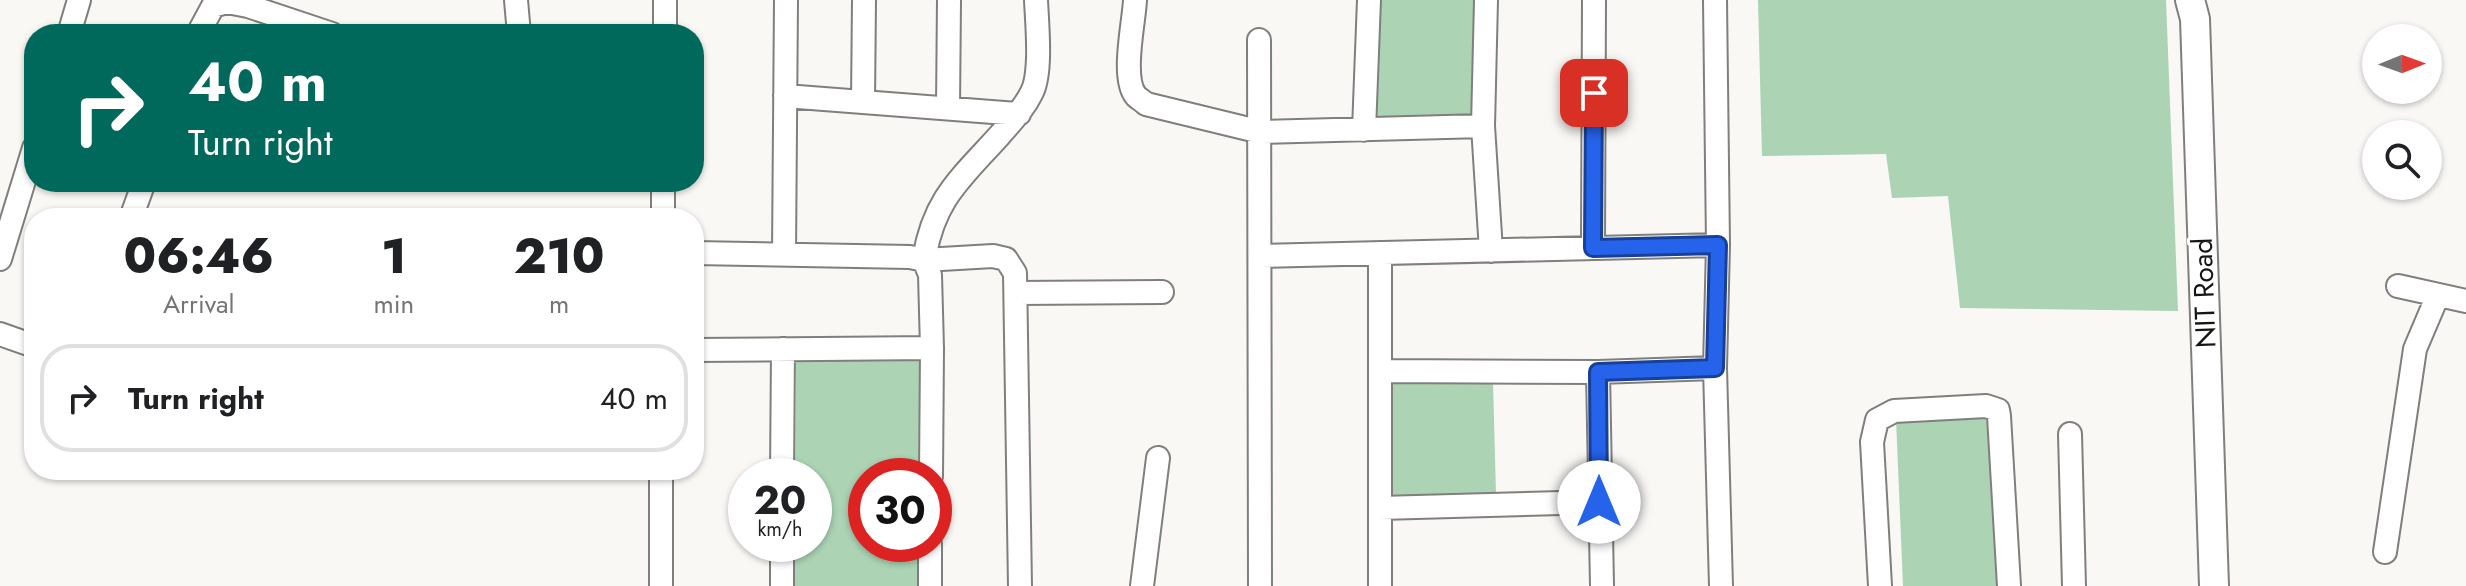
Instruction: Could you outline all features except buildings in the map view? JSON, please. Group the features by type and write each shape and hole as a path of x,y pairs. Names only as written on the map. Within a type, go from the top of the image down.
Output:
{"main road":[{"name":"NIT Road","path":"2190,0 2195,19 2214,586"}],"street":[{"path":"72,24 79,0"},
{"path":"516,0 518,24"},
{"path":"665,0 665,24"},
{"path":"784,254 786,0"},
{"path":"863,102 864,0"},
{"path":"948,108 949,0"},
{"path":"931,458 930,275 924,260 928,233 935,214 953,186 1019,114 1034,90 1036,0"},
{"path":"1135,0 1130,80 1135,95 1146,104 1261,132 1483,126"},
{"path":"1364,130 1369,0"},
{"path":"1486,0 1483,126 1491,251"},
{"path":"1593,248 1594,0"},
{"path":"1715,0 1718,245 1715,368 1721,586"},
{"path":"203,24 214,3 227,2 302,24"},
{"path":"1259,40 1260,586"},
{"path":"785,96 1019,114"},
{"path":"0,259 8,206 24,170"},
{"path":"1261,256 1718,245"},
{"path":"704,253 910,257 924,260 993,256 1006,259 1015,273 1016,293 1020,586"},
{"path":"1380,253 1380,586"},
{"path":"2398,286 2466,301"},
{"path":"1016,293 1162,292"},
{"path":"2385,552 2415,349 2438,295"},
{"path":"0,334 24,342"},
{"path":"704,350 932,348"},
{"path":"782,458 783,349"},
{"path":"1380,371 1598,372 1715,368"},
{"path":"1598,372 1602,586"},
{"path":"1880,586 1872,442 1877,420 1894,411 1986,406 1998,410 1999,416 2009,586"},
{"path":"2070,434 2074,586"},
{"path":"1142,586 1158,458"},
{"path":"661,480 661,586"},
{"path":"1380,508 1599,502"},
{"path":"782,562 782,586"},
{"path":"930,562 930,586"}],"green space":[{"path":"1376,0 1481,0 1477,119 1373,121"},
{"path":"1758,0 2166,0 2178,311 1960,308 1948,196 1892,198 1886,154 1762,156"},
{"path":"796,360 921,360 921,458 848,458 848,562 921,562 921,586 794,586 794,562 832,562 832,458 795,458"},
{"path":"1390,381 1493,382 1496,494 1390,498"},
{"path":"1993,415 2002,586 1903,586 1896,419"}],"route":[{"path":"1594,93 1593,248 1718,245 1715,368 1598,372 1599,502"}]}
